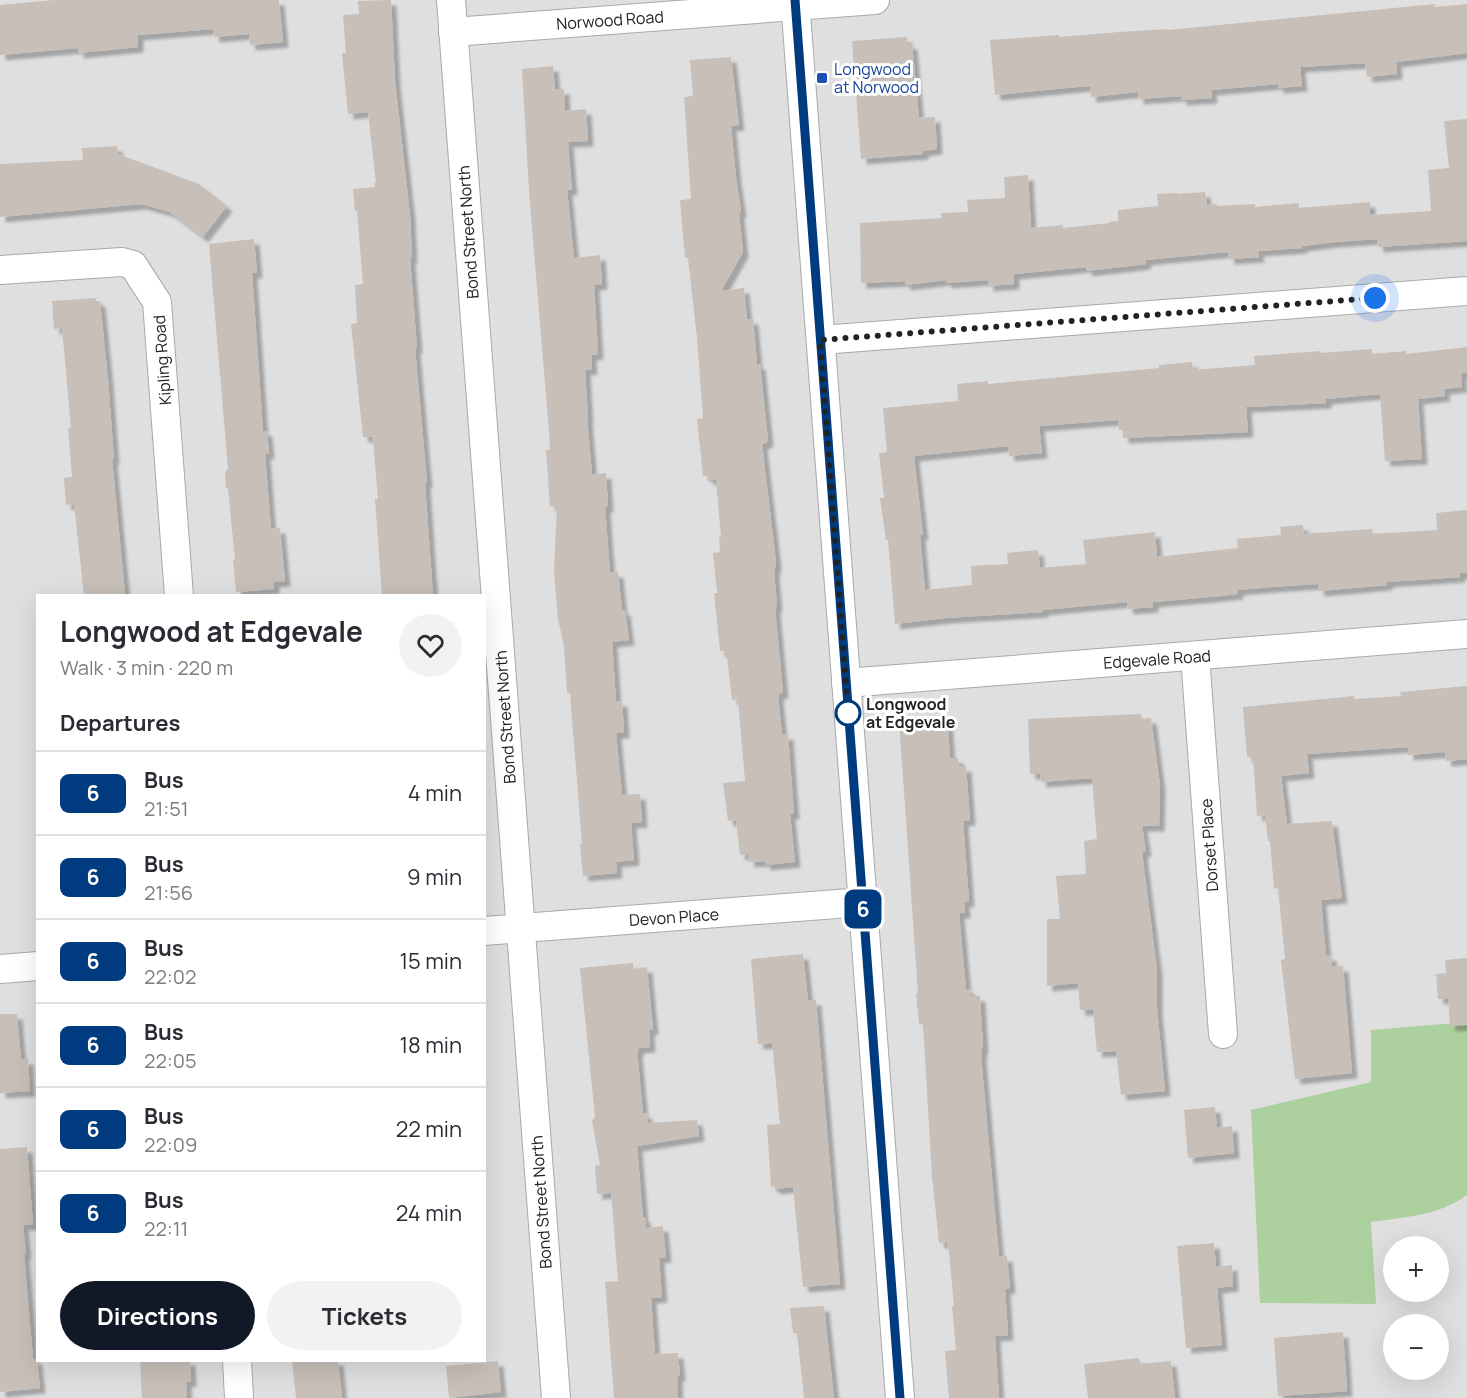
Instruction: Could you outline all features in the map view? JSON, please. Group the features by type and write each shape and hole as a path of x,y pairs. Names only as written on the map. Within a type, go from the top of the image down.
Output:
{"street":[{"name":"Bond Street North","path":"451,0 556,1398"},
{"name":"Norwood Road","path":"453,32 795,3 874,0"},
{"path":"795,3 900,1398"},
{"name":"Kipling Road","path":"0,270 122,262 133,265 157,302 179,594"},
{"path":"820,340 1467,291"},
{"name":"Edgevale Road","path":"846,683 1467,634"},
{"name":"Dorset Place","path":"1195,656 1223,1034"},
{"name":"Devon Place","path":"486,931 863,902"},
{"path":"0,969 36,966"},
{"path":"237,1362 239,1398"}],"shaded area":[{"path":"0,0 1467,0 1467,1398 0,1398"}],"green space":[{"path":"1467,1022 1467,1195 1433,1211 1371,1222 1376,1304 1260,1303 1251,1110 1371,1082 1371,1030"}],"building":[{"path":"54,0 279,0 283,42 250,45 249,34 214,37 213,29 138,35 138,47 78,53 78,48 0,55 0,5"},
{"path":"391,0 395,81 410,215 412,258 410,258 417,348 415,348 427,482 425,483 433,594 382,594 373,441 372,437 363,437 351,324 357,323 355,285 363,284 353,189 375,187 374,183 376,183 368,112 348,114 342,53 346,53 343,15 359,14 358,1"},
{"path":"1435,4 1435,7 1467,4 1467,53 1396,62 1397,74 1367,77 1365,63 1300,67 1302,86 1278,88 1278,84 1211,90 1212,98 1181,100 1181,96 1138,99 1138,92 1091,97 1090,87 1087,86 995,95 990,40 1168,30"},
{"path":"907,37 907,44 912,44 919,118 935,117 937,149 923,151 923,154 861,159 852,41"},
{"path":"731,57 739,125 731,126 741,211 739,214 743,252 721,291 744,288 747,319 753,319 757,364 760,364 768,440 762,444 776,562 774,573 777,605 775,608 783,692 778,695 782,735 788,734 794,814 790,814 795,862 765,865 765,861 749,862 748,854 740,855 736,820 728,821 723,783 745,781 738,699 732,700 727,657 724,651 720,651 714,593 717,593 713,553 720,552 719,537 721,537 716,480 708,480 708,476 703,476 697,419 703,418 697,338 688,258 685,258 680,200 691,199 684,97 693,96 690,60"},
{"path":"553,66 555,89 564,89 565,111 586,109 588,141 568,142 572,190 567,190 574,258 600,255 602,284 594,285 598,354 591,355 592,369 585,370 587,417 592,475 606,473 608,507 605,507 610,573 618,572 622,610 625,610 629,640 612,642 616,701 622,701 624,733 616,733 622,795 640,794 642,822 631,823 634,860 616,862 617,873 583,876 570,693 567,693 564,646 558,619 554,572 557,506 550,506 546,450 550,450 549,432 529,191 522,69"},
{"path":"1467,119 1467,241 1378,247 1377,239 1335,242 1302,246 1302,248 1258,251 1259,257 1229,259 1228,252 1145,260 1146,264 1087,271 1086,267 1014,274 1014,284 988,286 988,280 946,283 946,280 905,285 905,281 861,283 860,223 942,218 941,213 968,212 967,200 1005,198 1004,177 1028,175 1031,228 1063,225 1063,228 1110,223 1118,221 1118,210 1158,206 1157,194 1178,193 1205,192 1207,205 1217,204 1217,206 1255,204 1255,207 1299,203 1299,208 1370,202 1370,215 1431,211 1428,170 1449,168 1444,121"},
{"path":"117,146 118,154 199,184 227,206 203,237 170,212 141,204 0,217 0,164 83,160 82,148"},
{"path":"254,239 257,273 252,273 263,431 267,431 269,454 265,454 271,529 280,528 285,581 274,582 274,589 236,592 233,560 235,560 228,488 226,488 225,472 228,469 209,244"},
{"path":"96,298 96,301 100,301 125,594 84,594 74,504 66,505 64,478 72,477 68,429 71,428 62,328 54,329 52,301"},
{"path":"1467,347 1467,372 1461,373 1462,387 1444,389 1445,396 1418,399 1422,459 1385,461 1380,394 1326,399 1326,403 1246,407 1248,432 1123,438 1123,430 1119,430 1118,420 1039,426 1042,453 1009,456 1008,446 914,456 923,535 920,535 925,590 972,585 971,566 1008,564 1007,553 1038,550 1040,568 1086,564 1083,540 1155,532 1157,557 1238,548 1237,539 1281,535 1280,527 1303,525 1304,534 1372,529 1373,534 1437,530 1436,513 1467,510 1467,573 1460,573 1460,577 1387,582 1387,585 1319,591 1318,584 1271,587 1237,590 1238,594 1153,602 1153,607 1128,609 1127,602 1043,610 1043,612 945,618 895,624 888,540 886,540 880,498 884,498 879,453 887,452 883,408 958,401 957,384 988,381 988,384 1159,368 1159,365 1192,362 1193,370 1255,365 1254,356 1321,351 1321,353 1372,349 1372,354 1406,351 1406,354"},
{"path":"1467,686 1467,759 1446,761 1445,752 1408,755 1408,747 1307,754 1309,773 1281,776 1287,824 1332,821 1342,898 1321,900 1326,956 1331,955 1332,967 1343,966 1352,1073 1295,1079 1281,960 1285,959 1278,888 1274,889 1270,841 1268,841 1265,815 1257,816 1253,757 1247,757 1243,707 1354,696 1355,699 1401,696 1400,692"},
{"path":"1141,714 1142,719 1151,718 1160,785 1159,826 1142,826 1146,851 1142,852 1157,970 1157,1009 1165,1091 1121,1095 1116,1051 1097,1052 1093,1010 1080,1010 1078,983 1047,986 1047,919 1060,919 1056,876 1086,874 1084,841 1097,839 1092,778 1041,782 1040,774 1030,774 1028,719"},
{"path":"947,716 950,758 958,758 959,767 966,766 970,820 963,821 969,901 964,902 965,913 959,913 966,989 970,989 971,996 980,996 983,1048 981,1056 999,1257 1007,1256 1010,1288 1005,1289 1008,1335 995,1336 999,1398 949,1398 945,1351 956,1350 952,1306 954,1306 947,1242 939,1243 932,1176 923,1024 919,1024 916,993 918,993 899,720"},
{"path":"803,954 808,1000 816,1000 840,1284 803,1287 793,1187 775,1189 775,1186 771,1187 767,1125 780,1124 772,1043 758,1044 751,959"},
{"path":"1467,958 1467,1025 1450,1026 1448,998 1438,999 1436,974 1446,973 1445,960"},
{"path":"633,963 633,969 647,967 653,1029 649,1030 650,1047 638,1048 639,1051 637,1051 643,1114 647,1113 648,1123 697,1120 699,1136 637,1146 643,1218 645,1217 646,1228 663,1226 666,1257 659,1258 662,1297 651,1298 655,1354 678,1353 680,1376 677,1376 678,1398 614,1398 605,1282 618,1281 611,1193 597,1194 595,1166 600,1165 592,1121 595,1117 580,968"},
{"path":"0,1014 17,1014 21,1060 28,1059 30,1091 0,1093"},
{"path":"1215,1107 1217,1128 1232,1126 1234,1153 1188,1158 1184,1110"},
{"path":"27,1147 33,1225 23,1225 26,1254 24,1254 33,1359 37,1362 40,1388 0,1392 0,1149"},
{"path":"1214,1243 1216,1267 1232,1265 1233,1286 1217,1288 1222,1345 1186,1348 1177,1246"},
{"path":"824,1306 834,1398 804,1398 797,1333 793,1333 790,1308"},
{"path":"1343,1332 1347,1391 1278,1396 1274,1338"},
{"path":"1139,1358 1140,1364 1171,1361 1175,1398 1088,1398 1084,1364"},
{"path":"498,1361 501,1392 449,1398 446,1366"},
{"path":"140,1362 190,1362 191,1381 186,1382 187,1398 142,1398"},
{"path":"292,1362 338,1362 342,1398 296,1398"}],"bus line":[{"name":"6","path":"795,0 900,1398"}],"place":[{"name":"Longwood at Norwood","path":"822,78"},
{"name":"Longwood at Edgevale","path":"848,713"}],"route":[{"path":"848,713 820,340 1375,298"}]}
